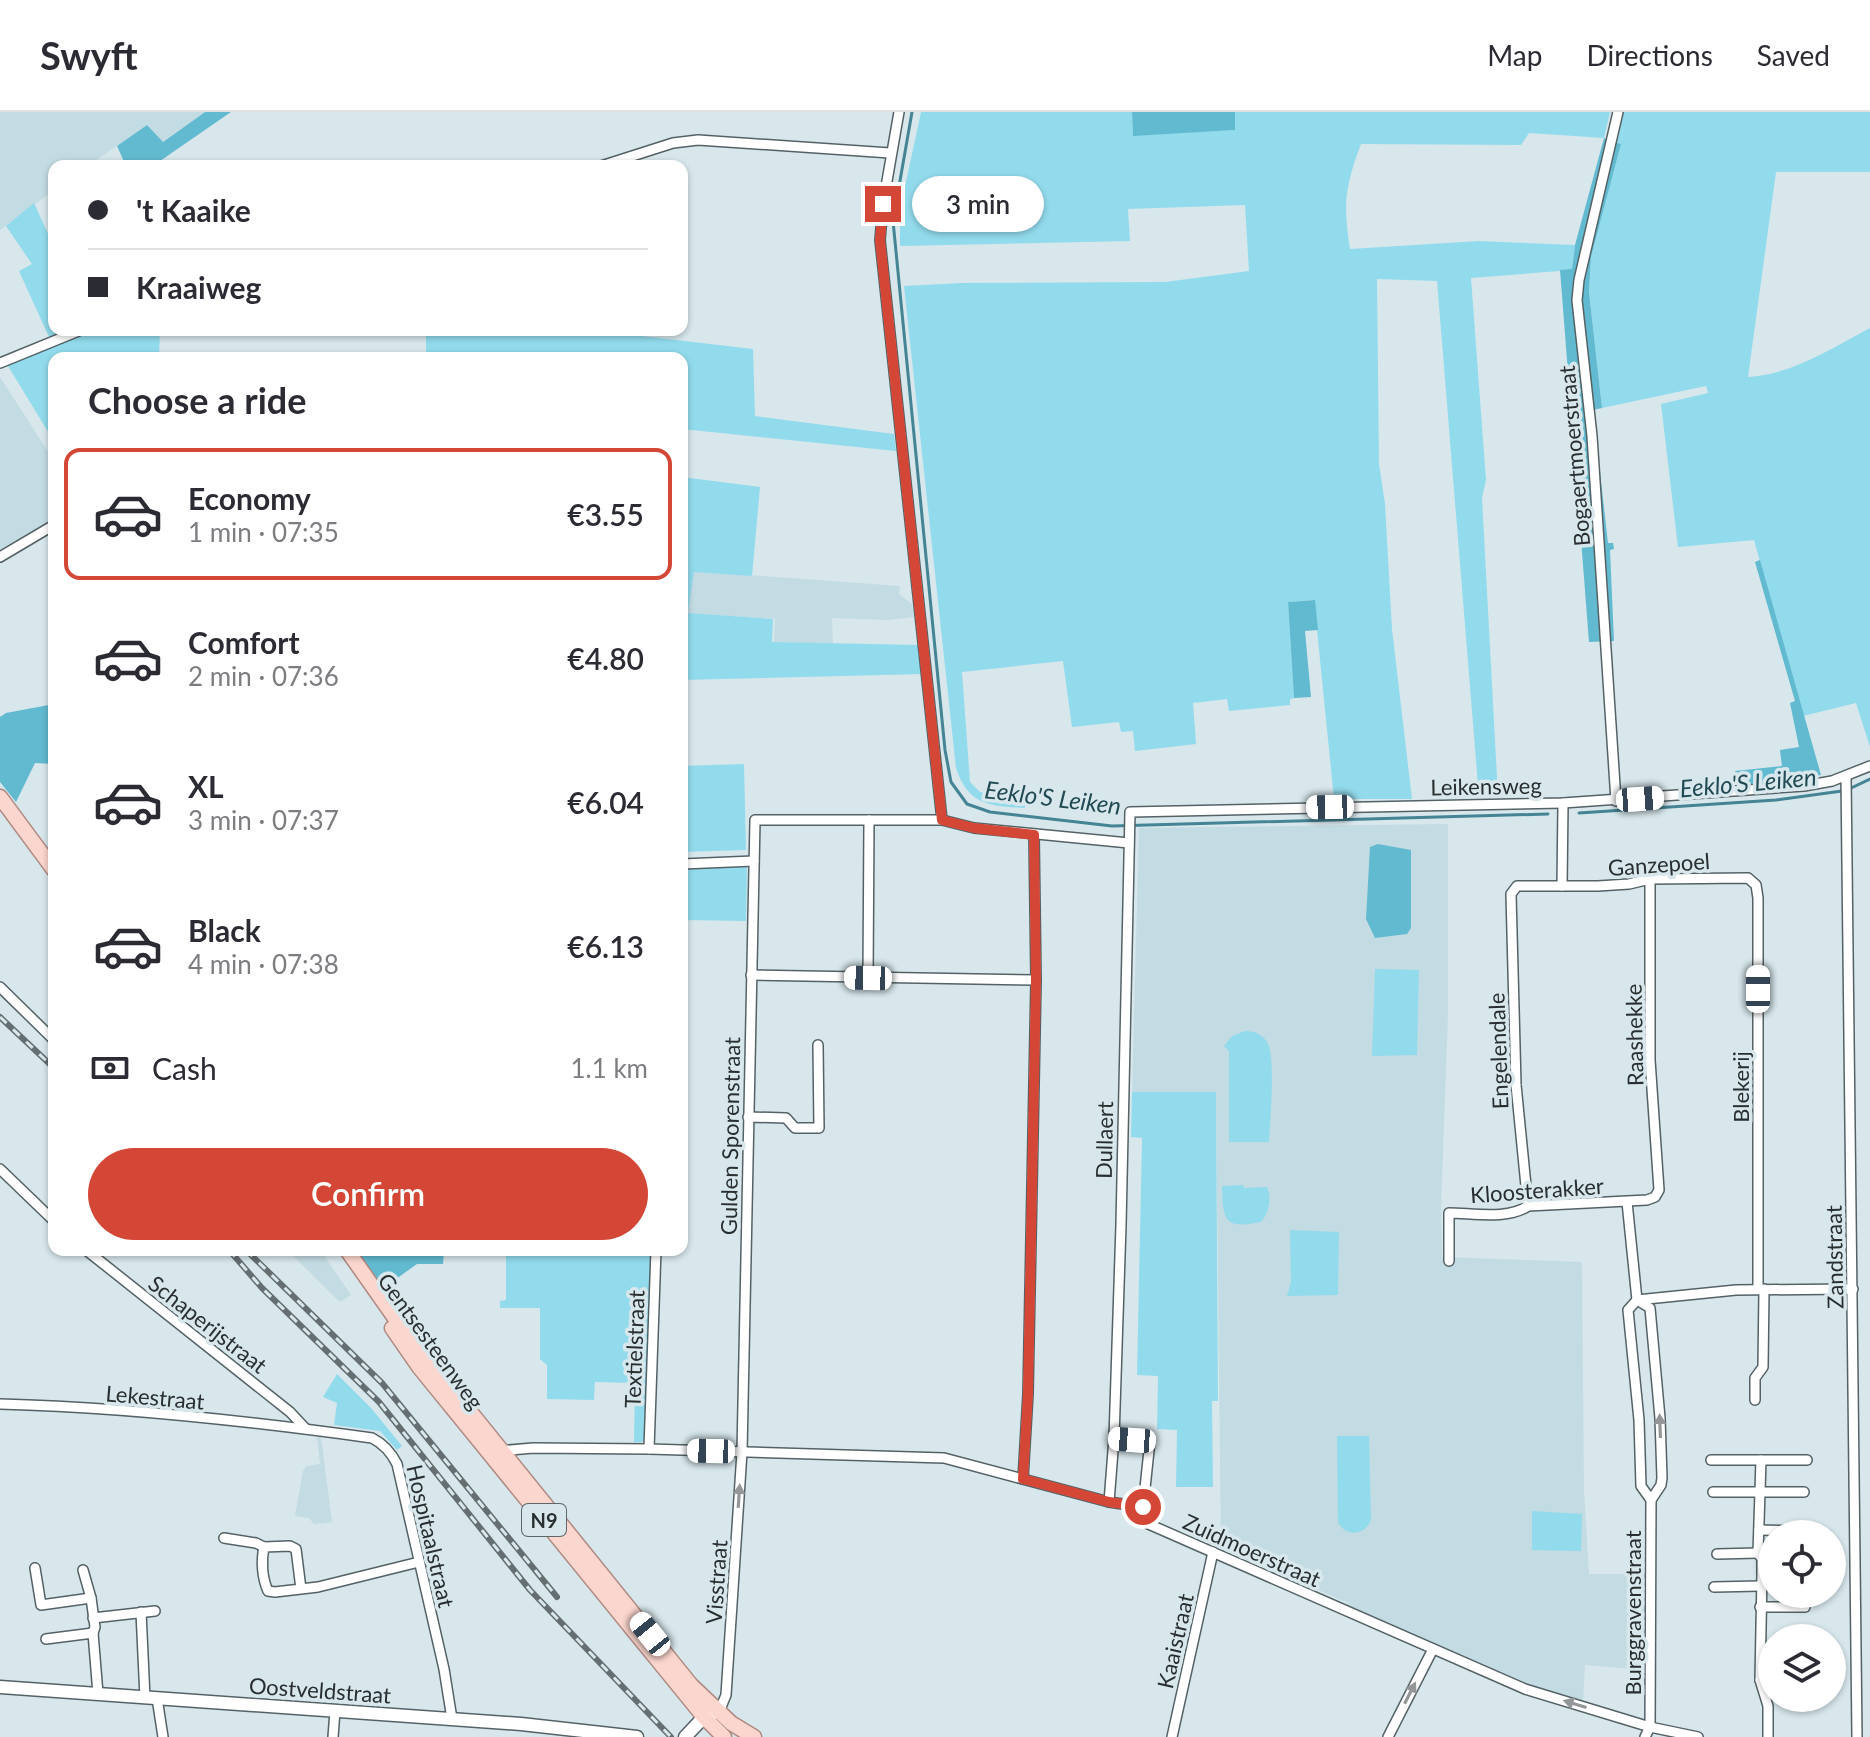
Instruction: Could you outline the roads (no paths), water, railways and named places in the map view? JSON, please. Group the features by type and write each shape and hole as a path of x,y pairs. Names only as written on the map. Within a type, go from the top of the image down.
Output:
{"main road":[{"path":"0,797 48,862"},
{"path":"0,816 48,876"},
{"name":"Gentsesteenweg","path":"342,1256 419,1367 496,1452"},
{"name":"Gentsesteenweg","path":"351,1256 496,1452"},
{"name":"N9","path":"496,1452 691,1685 731,1723 754,1737"},
{"name":"N9","path":"496,1452 719,1736"}],"street":[{"path":"899,112 890,153 880,240 942,820"},
{"name":"Bogaertmoerstraat","path":"1616,801 1592,436 1577,300 1618,112"},
{"path":"620,160 673,143 698,140 890,153"},
{"path":"0,363 66,336"},
{"path":"0,557 48,529"},
{"name":"Leikensweg","path":"1129,843 1130,812 1616,801 1804,786 1847,779 1870,766"},
{"name":"Zandstraat","path":"1847,779 1857,1737"},
{"path":"1562,886 1563,803"},
{"name":"Gulden Sporenstraat","path":"742,1452 755,820 869,820"},
{"path":"868,978 869,820 942,820 974,828 1129,843"},
{"path":"1023,1479 1028,1394 1036,980 1034,835"},
{"name":"Dullaert","path":"1109,1502 1114,1438 1129,843"},
{"path":"688,864 754,861"},
{"name":"Ganzepoel","path":"1511,894 1517,886 1629,884 1650,879 1748,878 1756,885"},
{"name":"Raashekke","path":"1650,879 1650,1060 1659,1190"},
{"name":"Blekerij","path":"1755,1400 1755,1378 1763,1367 1756,885"},
{"name":"Engelendale","path":"1511,894 1516,1085 1528,1206"},
{"path":"751,975 1036,980"},
{"path":"0,987 48,1034"},
{"path":"748,1117 786,1118 795,1128 819,1128 818,1045"},
{"path":"0,1169 48,1215"},
{"name":"Kloosterakker","path":"1449,1261 1449,1213 1520,1212 1528,1206 1647,1200 1655,1197 1659,1190"},
{"name":"Kloosterakker","path":"1627,1202 1637,1300"},
{"name":"Schaperijstraat","path":"94,1256 290,1412 306,1429"},
{"name":"Textielstraat","path":"649,1449 656,1256"},
{"path":"1637,1300 1761,1289 1853,1289"},
{"name":"Burggravenstraat","path":"1650,1727 1651,1500 1661,1485 1660,1418 1650,1308 1637,1300 1628,1310 1639,1420 1641,1486 1651,1500"},
{"name":"Lekestraat","path":"0,1404 104,1410 306,1429"},
{"name":"Hospitaalstraat","path":"306,1429 372,1438 388,1448 397,1464 444,1669 452,1719"},
{"path":"496,1452 649,1449 944,1458 1109,1502 1143,1507 1150,1441 1114,1438"},
{"name":"Visstraat","path":"719,1712 726,1695 742,1452"},
{"path":"1711,1460 1807,1460"},
{"path":"1760,1520 1761,1460"},
{"path":"1713,1492 1804,1492"},
{"name":"Zuidmoerstraat","path":"1143,1507 1146,1523 1525,1689 1650,1727 1698,1737"},
{"path":"224,1538 264,1547 290,1546 296,1549 301,1589"},
{"path":"264,1547 262,1558 268,1591 318,1587 419,1562"},
{"name":"Kaaistraat","path":"1172,1737 1213,1552"},
{"path":"1717,1554 1758,1553"},
{"path":"35,1568 41,1605 91,1598"},
{"path":"83,1570 95,1627 98,1694"},
{"path":"1714,1587 1758,1586"},
{"path":"93,1618 155,1611"},
{"path":"141,1612 151,1698 163,1737"},
{"path":"46,1639 93,1633"},
{"path":"1388,1737 1433,1649"},
{"name":"Oostveldstraat","path":"0,1687 452,1719 637,1737"},
{"path":"333,1737 335,1711"},
{"path":"685,1737 704,1717 719,1712 719,1736"},
{"path":"1768,1712 1768,1737"},
{"path":"1645,1737 1650,1727"}],"waterway":[{"name":"Eeklo'S Leiken","path":"912,112 893,221 945,750 951,782 967,804 990,812 1112,826 1548,814"},
{"name":"Eeklo'S Leiken","path":"1849,789 1870,779"},
{"name":"Eeklo'S Leiken","path":"1579,813 1776,800 1842,791"}],"railway":[{"path":"0,1017 48,1062"},
{"path":"234,1256 262,1288 379,1402 530,1590 671,1737"},
{"path":"252,1256 382,1383 557,1597"}]}
